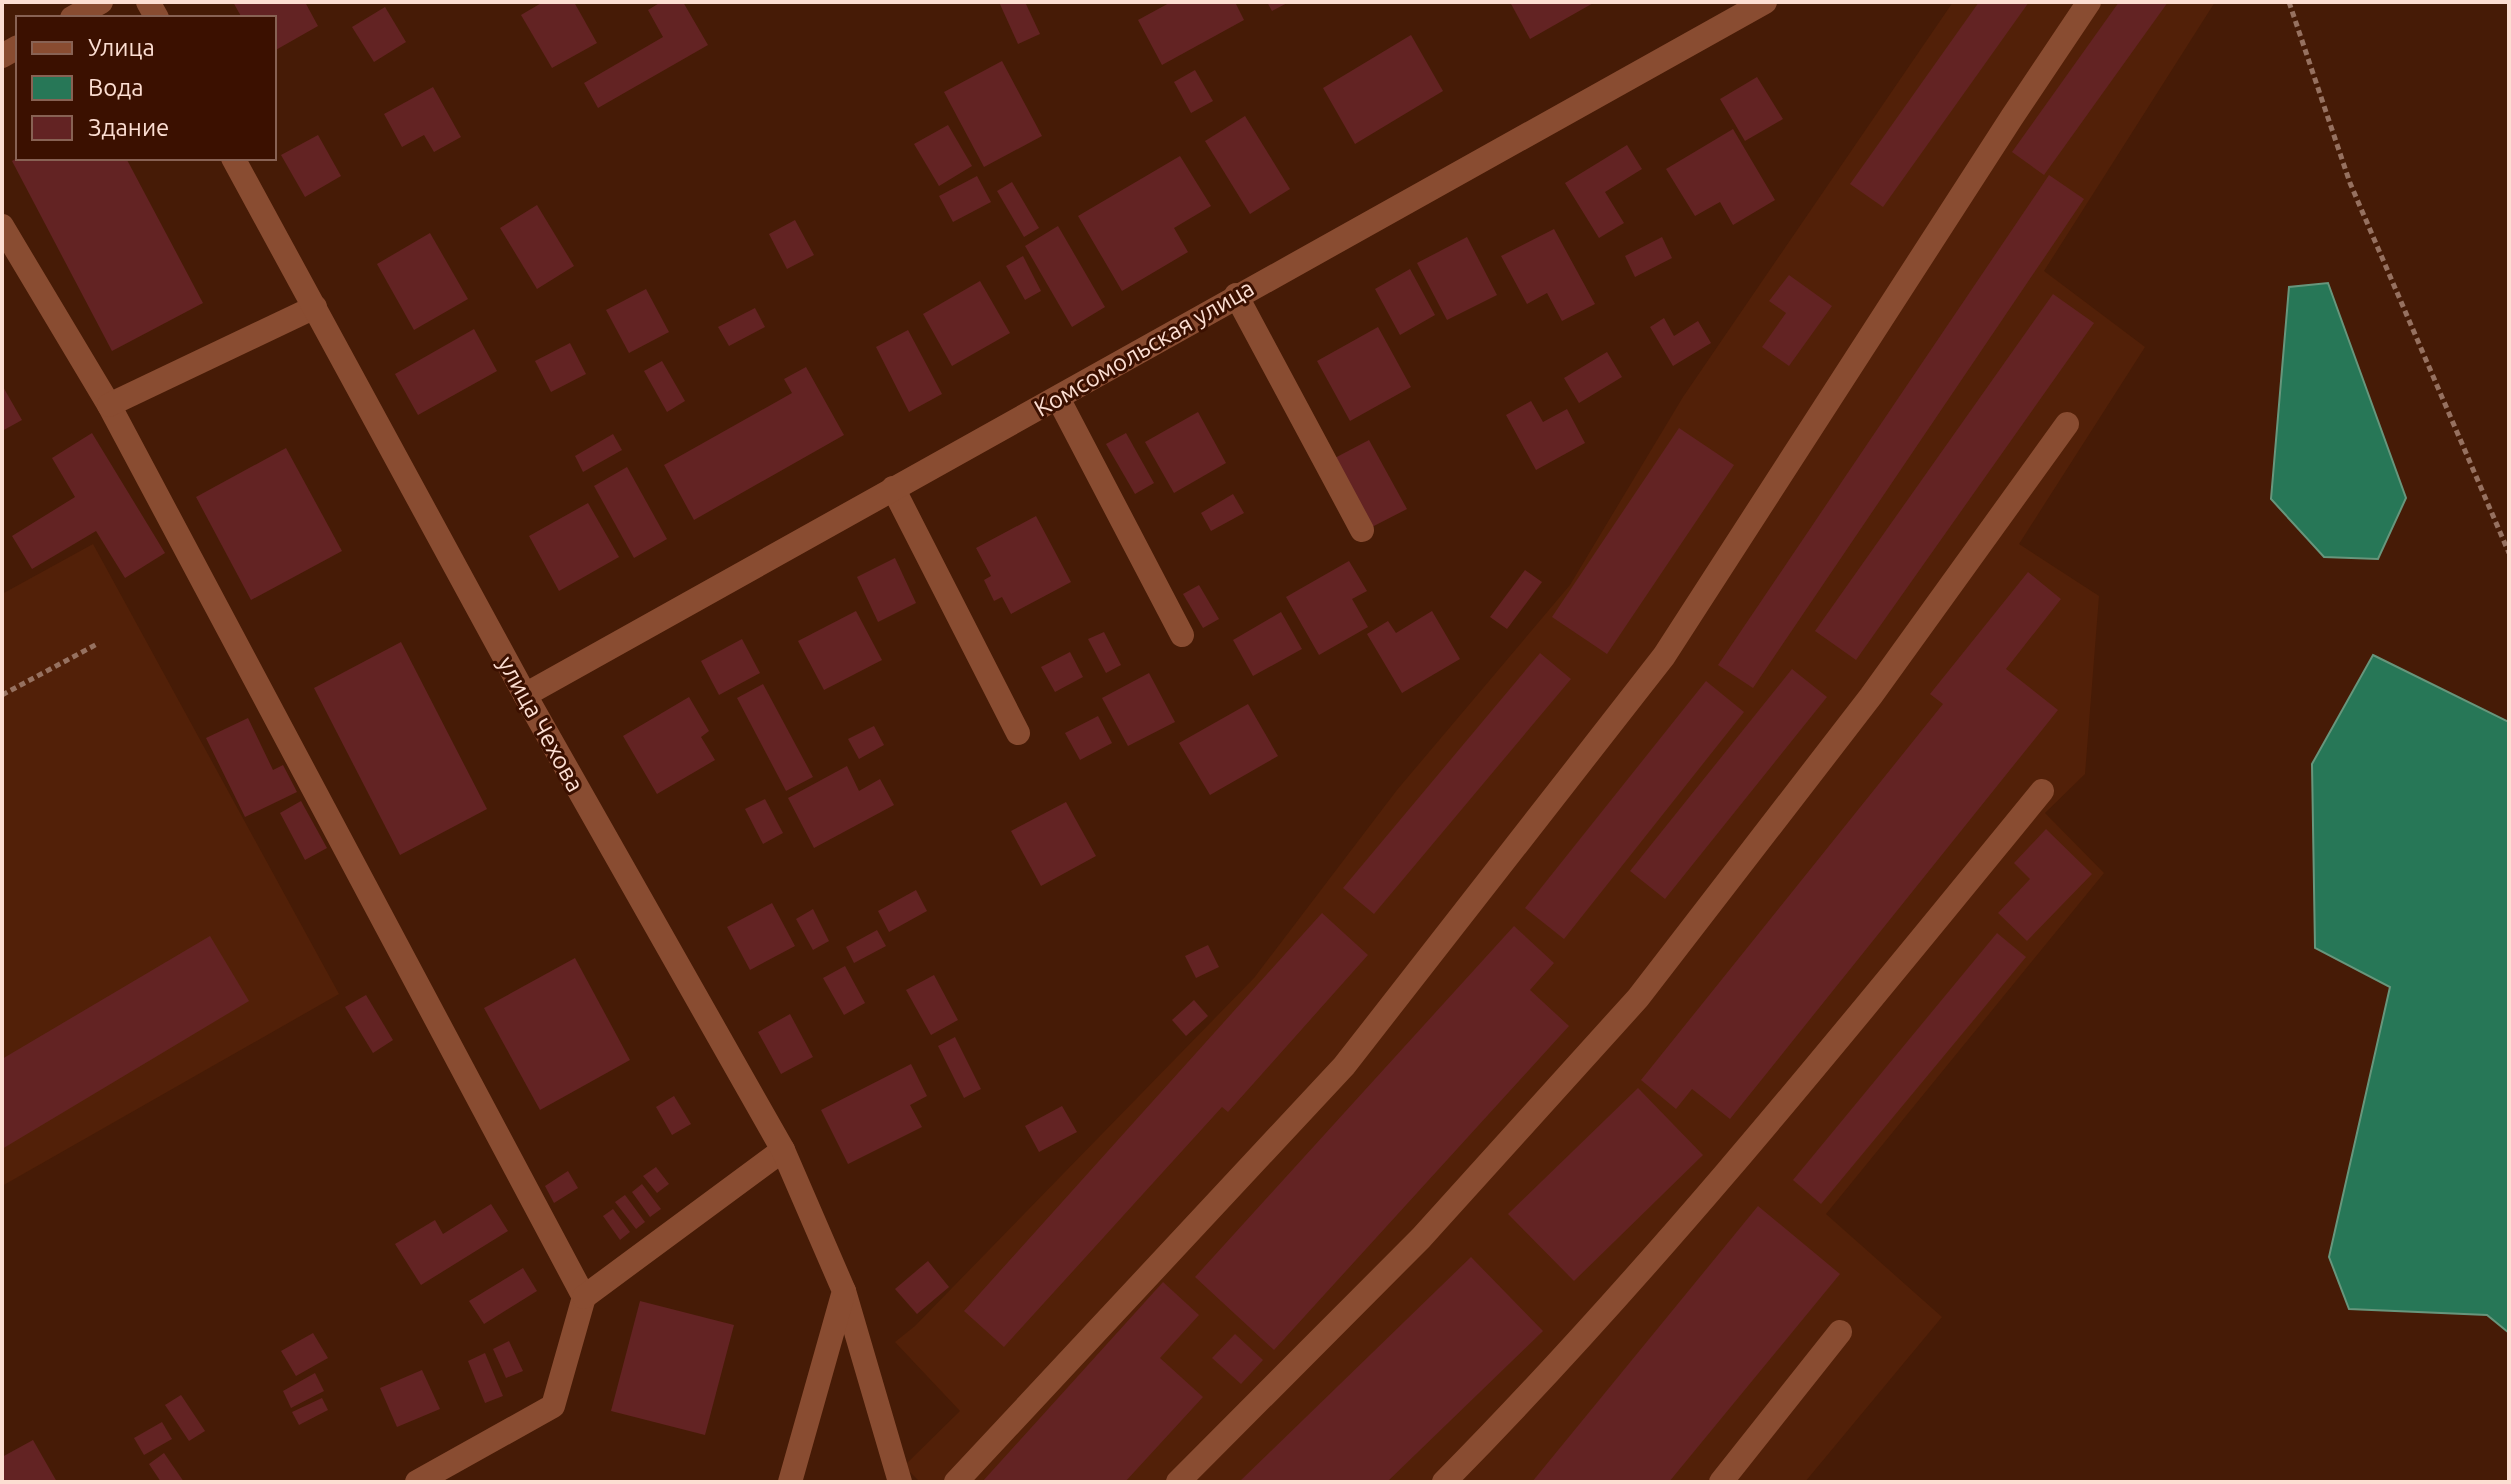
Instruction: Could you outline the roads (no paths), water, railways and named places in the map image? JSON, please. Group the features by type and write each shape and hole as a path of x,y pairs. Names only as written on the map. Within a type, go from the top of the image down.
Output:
{"street":[{"path":"76,16 101,2"},
{"name":"Комсомольская улица","path":"525,695 1765,2"},
{"path":"956,1482 1344,1066 1664,656 2089,2"},
{"name":"улица Чехова","path":"234,160 525,695 783,1150 844,1291 900,1482"},
{"path":"2,226 109,405 584,1297"},
{"path":"1236,295 1362,530"},
{"path":"109,405 315,307"},
{"path":"1058,398 1182,635"},
{"path":"1178,1482 1421,1238 1638,998 1871,696 2067,424"},
{"path":"893,488 1018,733"},
{"path":"1444,1482 1536,1389 1777,1115 2042,791"},
{"path":"417,1482 553,1406 584,1297 783,1150"},
{"path":"790,1482 844,1291"},
{"path":"1721,1482 1840,1332"}],"water":[{"path":"2328,283 2406,498 2378,559 2324,557 2271,499 2289,287"},
{"path":"2373,655 2509,722 2509,1333 2487,1315 2349,1309 2329,1257 2390,987 2315,948 2312,764"}]}
